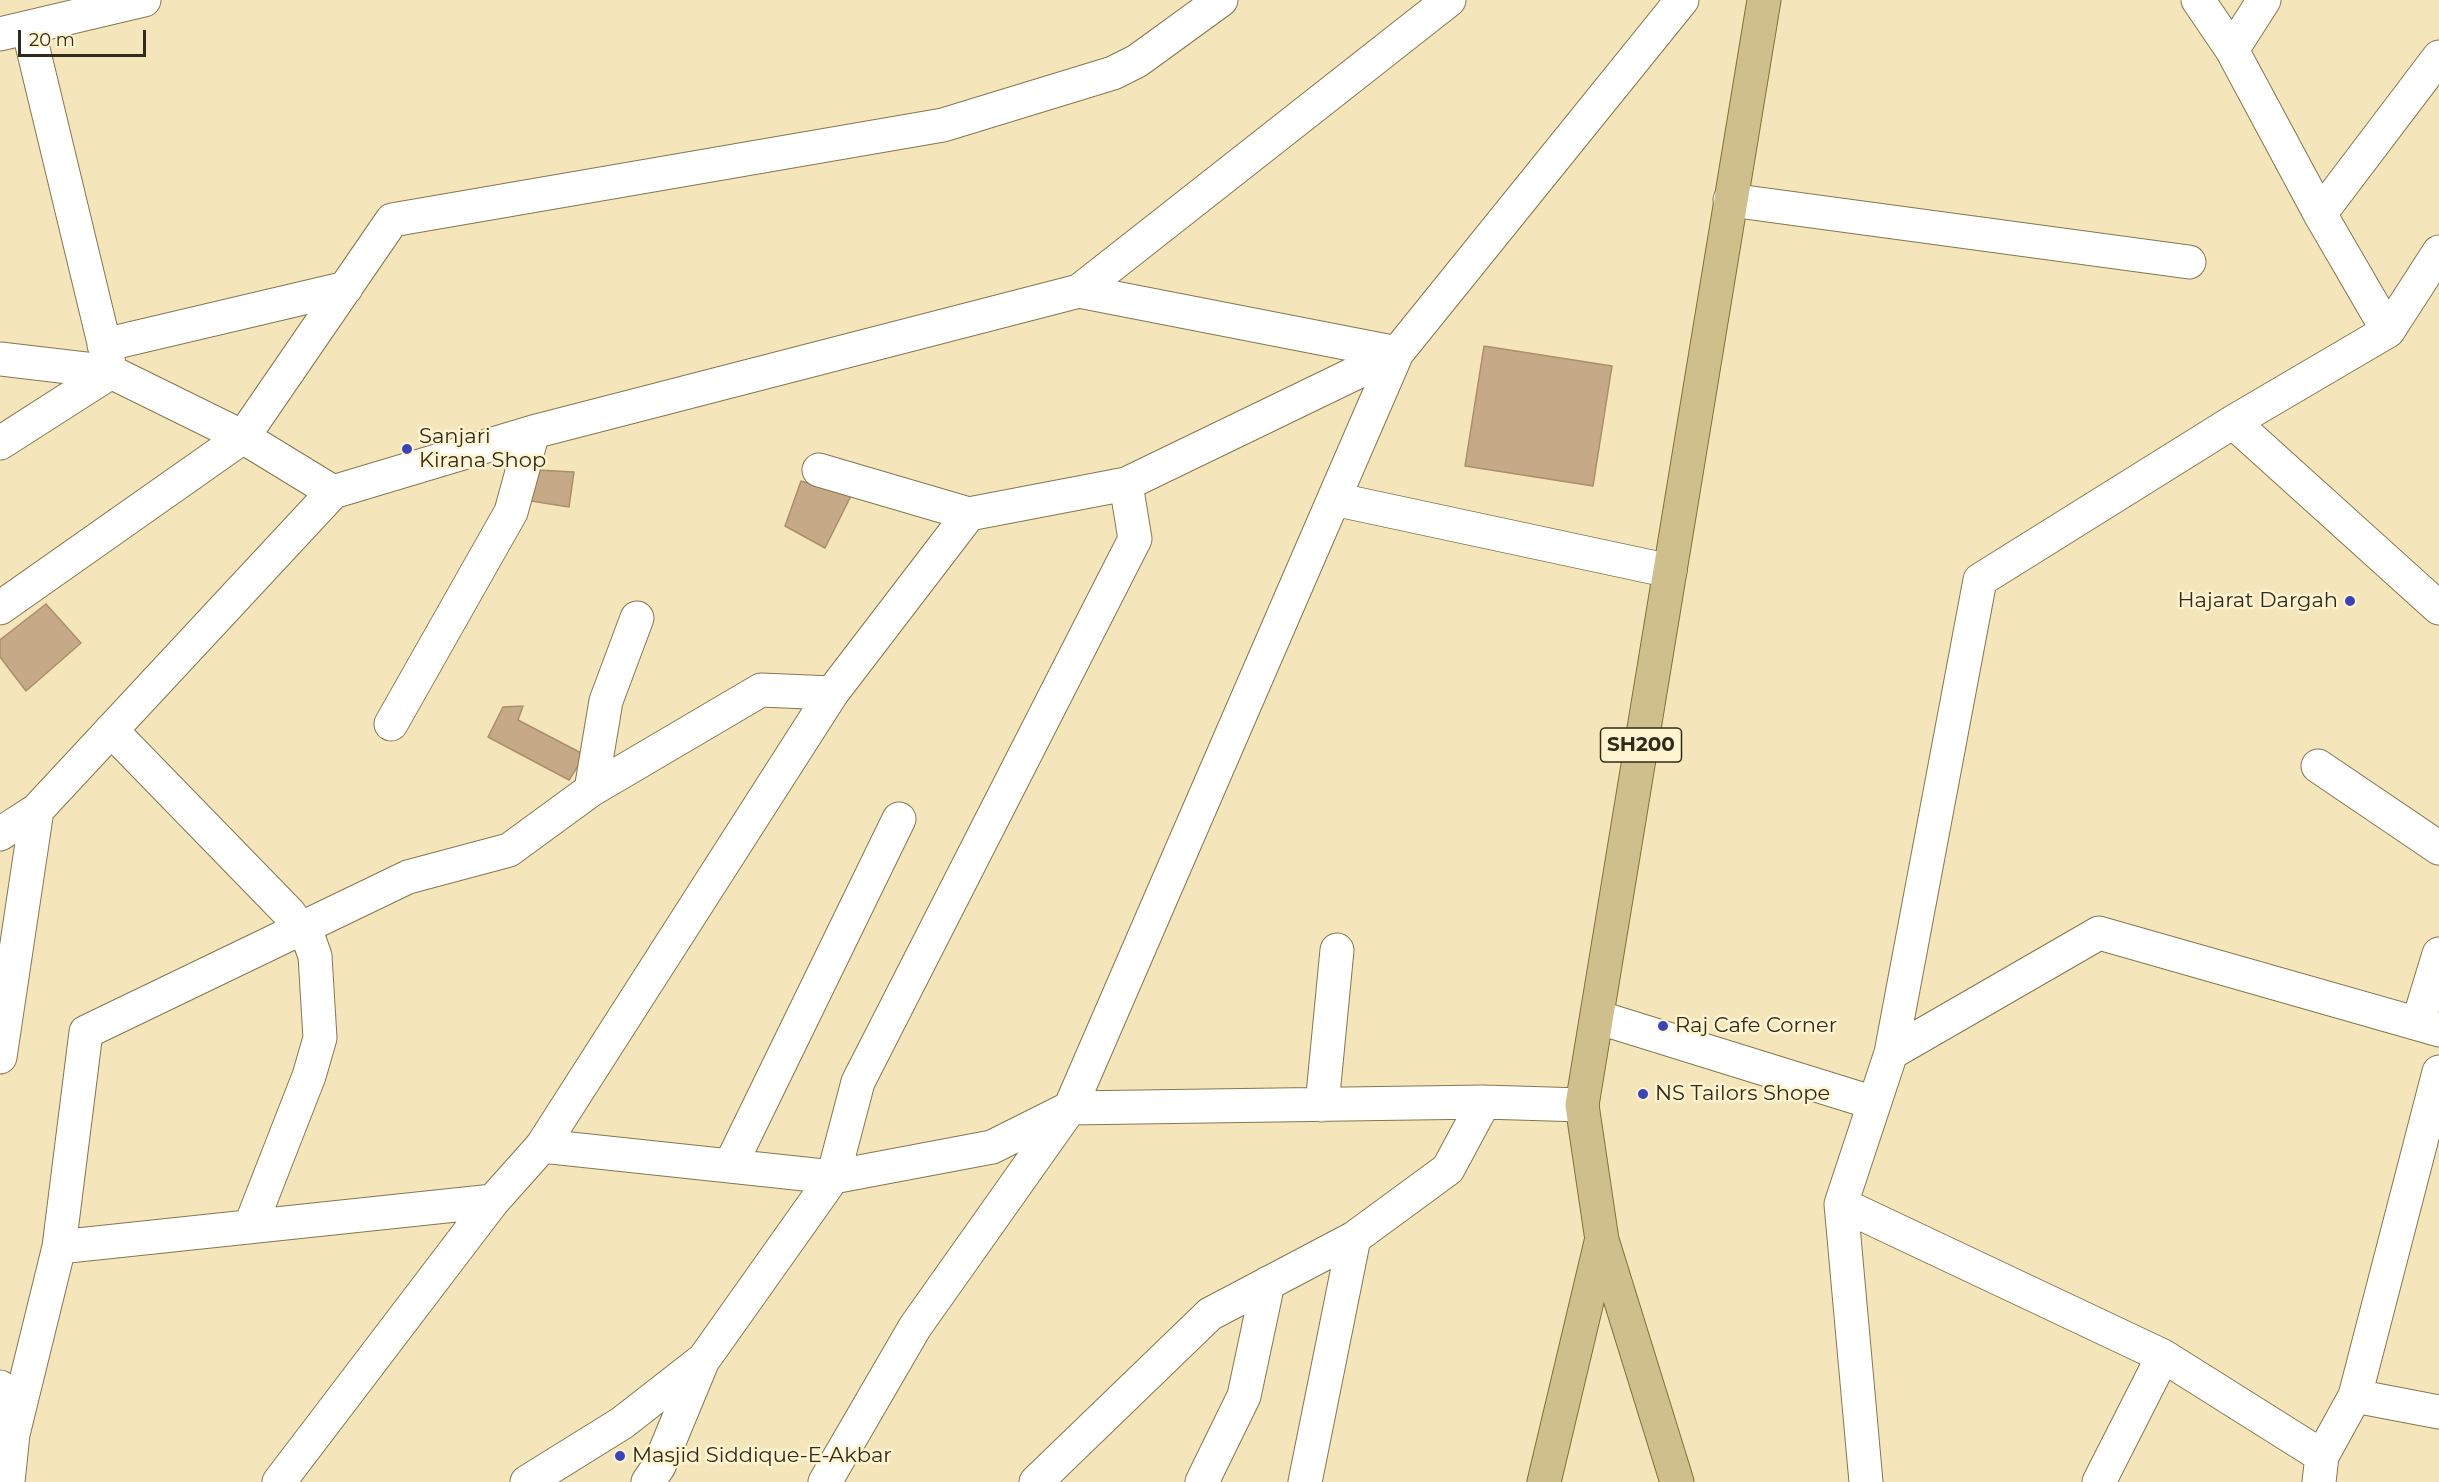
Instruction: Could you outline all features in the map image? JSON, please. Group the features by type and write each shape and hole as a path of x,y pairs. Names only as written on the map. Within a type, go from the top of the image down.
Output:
{"main road":[{"name":"SH200","path":"1677,1482 1602,1240 1582,1106 1764,0"},
{"path":"1545,1482 1602,1240"}],"street":[{"path":"144,0 14,31 107,359 333,492"},
{"path":"0,608 243,438 392,220 943,125 1113,73 1137,60 1221,0"},
{"path":"0,834 37,810 333,492 533,432 1079,291 1449,0"},
{"path":"825,1482 915,1327 1070,1108 1397,353 1682,0"},
{"path":"2198,0 2232,50 2320,214 2388,331"},
{"path":"2232,50 2264,0"},
{"path":"2320,214 2439,57"},
{"path":"1730,200 2189,262"},
{"path":"1866,1482 1841,1204 1891,1053 1980,580 2233,422 2388,331 2439,252"},
{"path":"0,360 107,359 346,288"},
{"path":"1079,291 1397,353"},
{"path":"819,470 969,514 1126,484 1397,353"},
{"path":"0,443 107,359"},
{"path":"2233,422 2439,608"},
{"path":"391,724 511,512 533,432"},
{"path":"648,1482 659,1466 704,1359 833,1177 858,1082 1135,539 1126,484"},
{"path":"1334,499 1670,571"},
{"path":"279,1482 494,1201 542,1146 832,693 969,514"},
{"path":"591,790 606,701 638,618"},
{"path":"8,1482 14,1434 59,1248 86,1032 408,877 509,850 591,790 761,690 832,693"},
{"path":"111,730 289,913 302,929 315,956 320,1038 309,1076 250,1227"},
{"path":"2318,766 2439,848"},
{"path":"0,1057 37,810"},
{"path":"730,1166 899,819"},
{"path":"1891,1053 2099,933 2429,1027 2439,954"},
{"path":"1322,1105 1337,950"},
{"path":"1597,1017 1874,1103"},
{"path":"1841,1204 2163,1356 2320,1469 2355,1396 2439,1072"},
{"path":"542,1146 833,1177 992,1147 1070,1108 1484,1102 1582,1106"},
{"path":"1036,1482 1210,1314 1354,1238 1448,1169 1484,1102"},
{"path":"59,1248 494,1201"},
{"path":"1305,1482 1354,1238"},
{"path":"1202,1482 1244,1396 1268,1283"},
{"path":"2099,1482 2163,1356"},
{"path":"527,1482 622,1422 704,1359"},
{"path":"0,1387 14,1434"},
{"path":"2355,1396 2439,1412"}],"building":[{"path":"1484,346 1612,366 1593,486 1465,466"},
{"path":"538,470 574,472 569,507 531,501"},
{"path":"801,481 851,496 825,548 785,526"},
{"path":"46,604 81,643 26,691 0,657 0,640"},
{"path":"523,706 518,720 585,755 569,780 488,737 503,707"}],"place":[{"name":"Sanjari Kirana Shop","path":"407,449"},
{"name":"Hajarat Dargah","path":"2350,601"},
{"name":"Raj Cafe Corner","path":"1663,1026"},
{"name":"NS Tailors Shope","path":"1643,1094"},
{"name":"Masjid Siddique-E-Akbar","path":"620,1456"}]}
